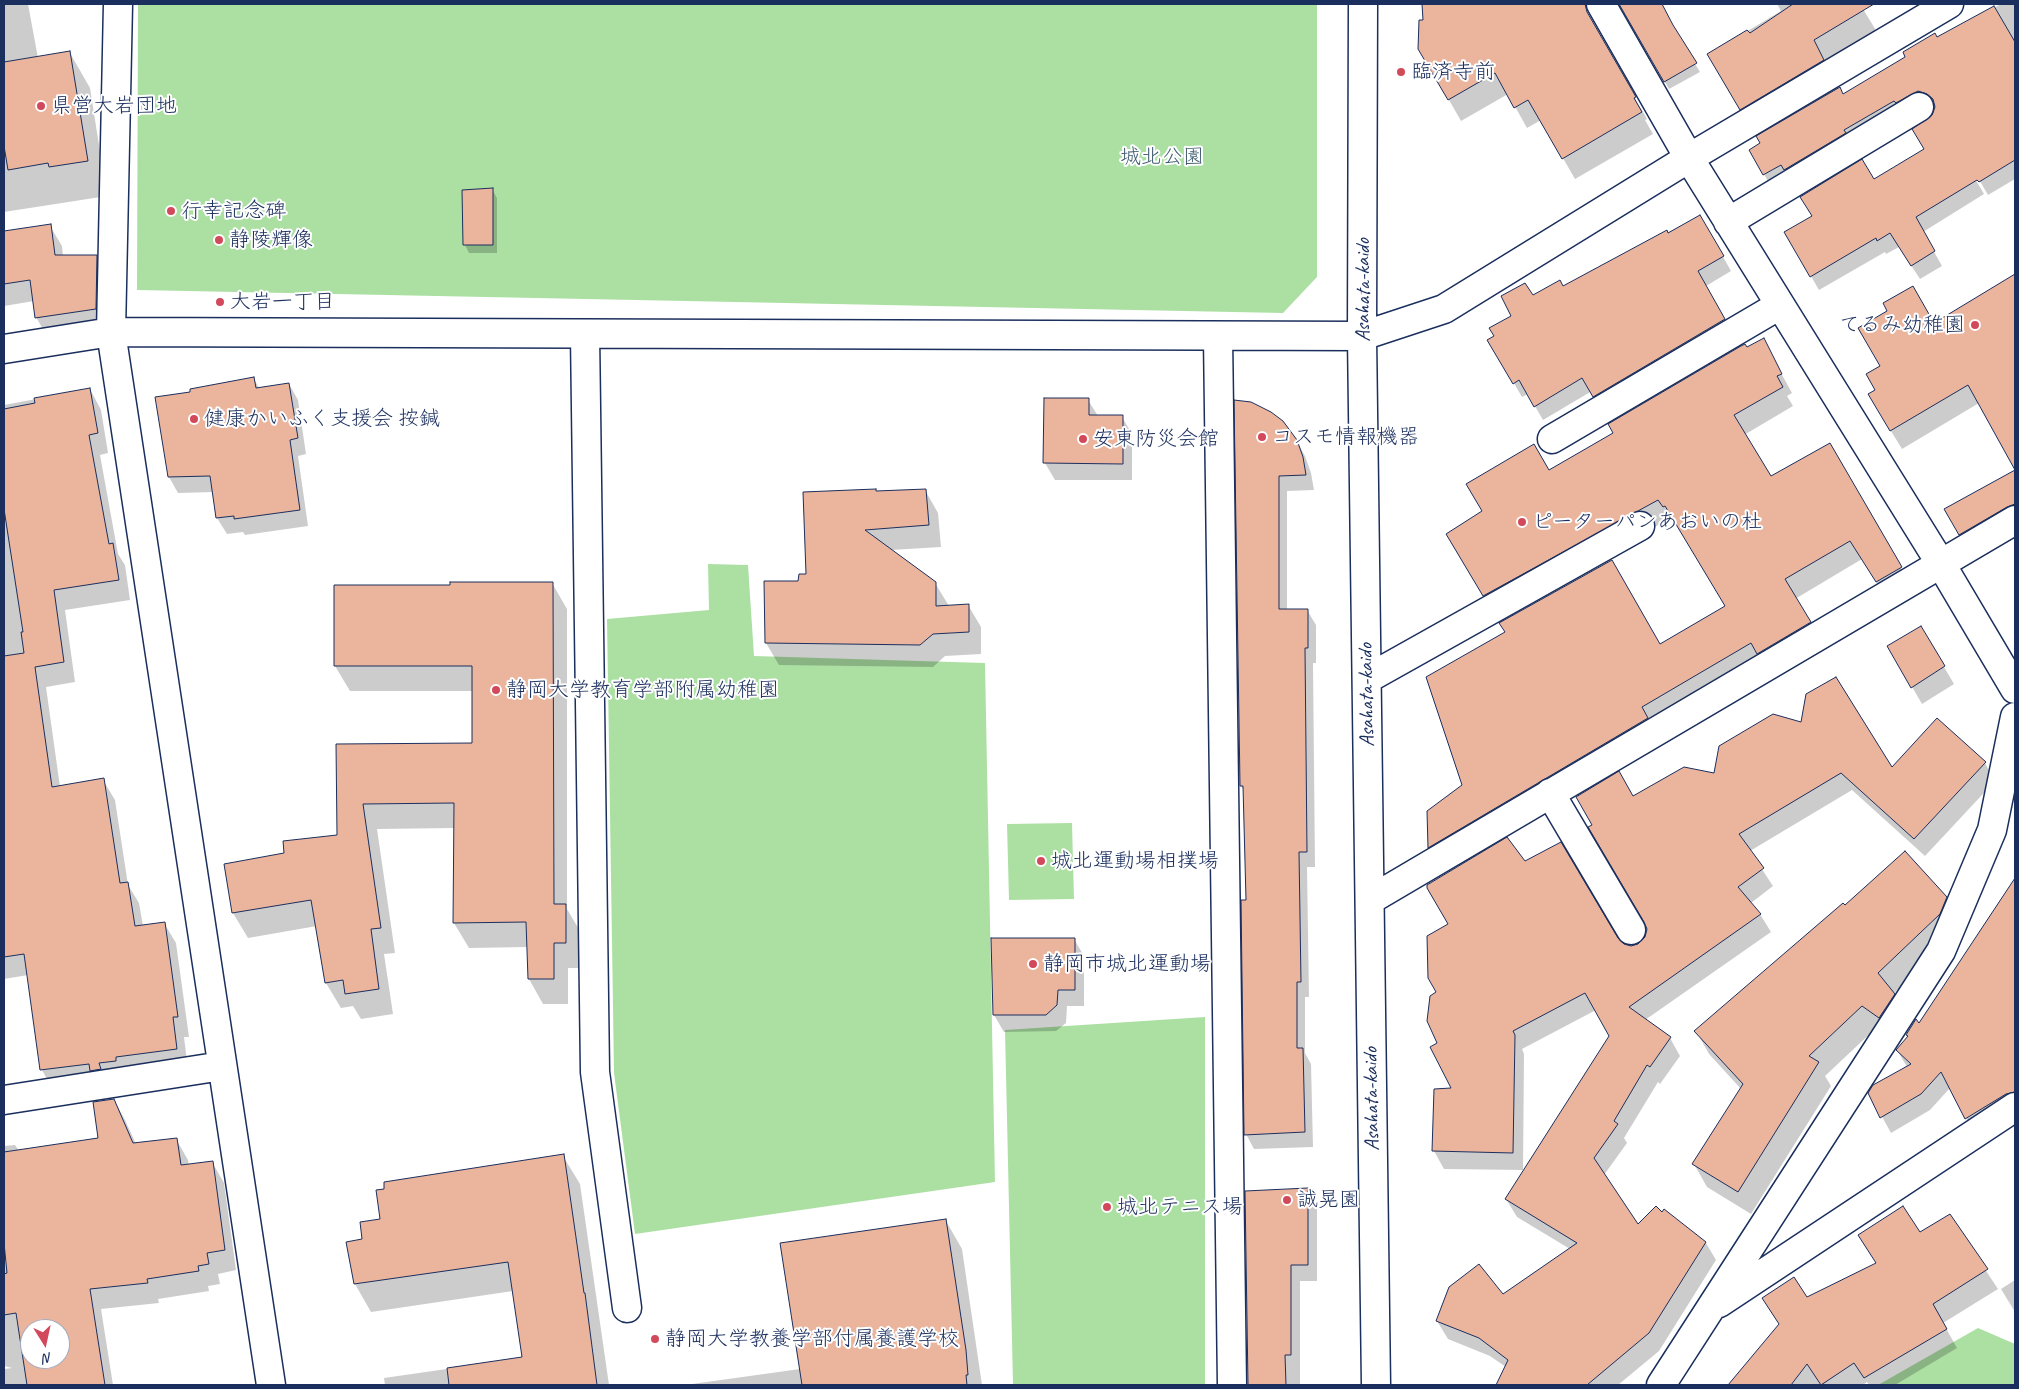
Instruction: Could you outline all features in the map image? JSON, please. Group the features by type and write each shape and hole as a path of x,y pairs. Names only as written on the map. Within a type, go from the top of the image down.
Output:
{"street":[{"path":"118,4 111,332 271,1385"},
{"name":"Asahata-kaido","path":"1363,4 1362,336 1376,1385"},
{"path":"1601,4 1689,158 1941,564 2015,689"},
{"path":"4,349 111,332 1362,336 1444,309 1689,158 1949,4"},
{"path":"1728,222 1919,107"},
{"path":"1552,439 1780,304"},
{"path":"585,334 595,1072 626,1308"},
{"path":"1218,336 1232,1385"},
{"path":"1370,900 2015,520"},
{"path":"1366,679 1640,526"},
{"path":"1661,1385 1941,951 1992,830 2015,717"},
{"path":"1550,793 1631,930"},
{"path":"4,1100 222,1066"},
{"path":"1710,1309 2015,1107"}],"green space":[{"name":"城北公園","path":"138,4 1317,4 1317,277 1283,313 137,290"},
{"path":"708,564 748,565 754,656 985,663 995,1182 635,1234 614,1073 607,619 709,610"},
{"name":"城北運動場相撲場","path":"1072,823 1074,899 1009,900 1007,824"},
{"name":"城北テニス場","path":"1205,1017 1205,1385 1013,1385 1005,1030"},
{"path":"1978,1328 2015,1344 2015,1385 1878,1385"}],"building":[{"path":"1422,4 1585,4 1587,12 1636,97 1634,98 1642,112 1562,159 1528,100 1514,108 1495,73 1448,100 1418,49 1419,20 1423,20"},
{"path":"1619,4 1662,4 1697,63 1664,82"},
{"path":"1793,4 1874,4 1814,40 1824,60 1740,110 1707,54 1747,30 1750,33"},
{"path":"1994,6 2015,42 2015,160 1979,182 1977,180 1916,217 1935,251 1911,266 1890,233 1877,241 1876,238 1810,277 1784,232 1812,216 1800,197 1862,159 1874,179 1924,149 1912,129 1932,115 1935,107 1933,99 1927,94 1918,91 1896,103 1894,101 1844,130 1846,133 1784,170 1781,165 1763,175 1749,150 1760,143 1756,136 1840,87 1843,94 1905,57 1903,52 1935,33 1937,37"},
{"name":"県営大岩団地","path":"70,51 88,161 49,167 48,163 8,170 4,146 4,62"},
{"path":"493,188 493,245 463,245 462,190"},
{"path":"1700,215 1724,256 1698,271 1725,319 1593,397 1582,378 1534,407 1519,380 1513,384 1487,340 1494,336 1489,328 1511,316 1501,296 1525,283 1533,295 1560,280 1563,286 1667,230 1668,233"},
{"path":"51,224 55,255 97,255 96,309 35,318 30,280 4,284 4,231"},
{"path":"2015,274 2015,470 1968,385 1890,431 1868,394 1875,390 1866,374 1880,366 1858,328 1887,311 1883,303 1913,286 1934,323"},
{"path":"1764,338 1782,374 1777,376 1783,387 1734,415 1771,476 1830,443 1902,567 1876,582 1850,541 1785,579 1811,622 1757,654 1751,643 1642,707 1648,718 1428,848 1427,811 1462,785 1426,677 1505,632 1499,623 1612,560 1660,644 1725,606 1665,506 1663,507 1658,500 1483,596 1446,534 1482,511 1466,484 1534,444 1549,470 1613,433 1608,424 1741,346 1745,344 1747,347"},
{"path":"254,377 256,388 289,383 298,438 290,440 300,510 234,519 234,516 216,518 210,476 168,477 155,397 190,392 190,389"},
{"path":"90,388 98,433 89,435 109,544 113,543 119,580 54,590 64,662 35,667 52,787 104,778 120,883 128,882 135,926 165,922 178,1017 173,1017 177,1049 116,1057 116,1061 99,1063 101,1069 90,1071 89,1064 40,1070 24,954 4,957 4,656 24,653 21,632 23,632 4,509 4,409 35,403 34,398"},
{"name":"安東防災会館","path":"1044,398 1089,398 1089,415 1123,415 1123,464 1043,463"},
{"path":"1234,400 1251,402 1271,412 1283,421 1297,440 1303,457 1306,475 1279,476 1279,609 1308,609 1308,648 1305,648 1307,852 1299,852 1301,982 1297,982 1297,1048 1303,1048 1305,1132 1244,1135 1241,900 1246,900 1243,786 1240,786"},
{"path":"2015,470 2015,504 1959,535 1944,509"},
{"path":"876,489 876,491 926,489 929,525 865,530 936,582 936,606 969,604 969,632 933,634 920,645 765,643 764,581 798,581 799,574 806,574 803,492"},
{"path":"450,582 553,582 554,904 566,904 566,943 554,943 554,979 528,979 526,922 453,923 454,803 363,804 381,928 371,929 379,989 345,994 343,980 325,983 311,900 232,913 224,864 284,853 283,841 337,835 336,744 472,743 472,666 334,666 334,585 450,585"},
{"path":"1921,626 1945,666 1911,688 1887,646"},
{"path":"1836,677 1892,767 1937,718 1986,762 1914,839 1841,773 1739,834 1764,868 1738,887 1761,914 1629,1007 1671,1037 1650,1067 1647,1065 1614,1121 1618,1124 1594,1158 1638,1224 1656,1206 1662,1212 1664,1209 1706,1242 1649,1333 1587,1385 1496,1385 1508,1360 1479,1338 1436,1321 1449,1287 1479,1264 1503,1294 1577,1243 1505,1199 1609,1036 1585,993 1513,1031 1515,1035 1513,1153 1432,1151 1434,1089 1451,1088 1430,1047 1437,1043 1427,1021 1430,996 1436,992 1428,978 1427,936 1448,924 1427,885 1507,837 1525,861 1561,842 1618,938 1624,944 1631,946 1638,944 1645,937 1647,929 1588,827 1592,825 1576,797 1619,771 1633,796 1684,767 1714,773 1719,746 1773,714 1801,722 1806,694"},
{"path":"1905,851 1947,897 1940,914 1878,973 1895,994 1879,1018 1862,1006 1809,1056 1819,1062 1738,1192 1692,1164 1743,1084 1694,1031 1843,903 1845,905"},
{"path":"2015,878 2015,1092 2006,1094 1965,1119 1941,1072 1921,1094 1880,1118 1868,1093 1873,1085 1911,1064 1896,1050 1908,1036 1906,1035 1916,1019 1919,1023"},
{"name":"静岡市城北運動場","path":"991,938 1075,938 1075,990 1058,990 1057,1005 1046,1015 993,1015"},
{"path":"114,1099 133,1143 177,1138 181,1165 213,1161 225,1250 207,1253 209,1264 198,1266 199,1271 147,1279 148,1283 90,1289 105,1385 27,1385 25,1369 70,1369 70,1319 20,1319 20,1339 16,1313 4,1315 4,1274 7,1273 4,1243 4,1152 98,1138 93,1102"},
{"path":"564,1154 597,1385 449,1385 447,1368 522,1357 508,1262 354,1284 346,1242 362,1239 360,1222 380,1219 376,1190 384,1189 384,1182"},
{"path":"1308,1188 1308,1265 1291,1265 1291,1355 1285,1355 1286,1385 1248,1385 1245,1191"},
{"path":"1903,1206 1920,1232 1950,1214 1988,1269 1933,1304 1947,1329 1864,1378 1854,1363 1821,1385 1807,1364 1791,1385 1728,1385 1779,1324 1762,1298 1794,1277 1807,1297 1876,1263 1858,1235"},
{"path":"946,1219 966,1350 967,1385 802,1385 780,1243"}],"place":[{"name":"臨済寺前","path":"1401,72"},
{"name":"県営大岩団地","path":"41,106"},
{"name":"行幸記念碑","path":"171,211"},
{"name":"静陵輝像","path":"219,240"},
{"name":"大岩一丁目","path":"220,302"},
{"name":"てるみ幼稚園","path":"1975,325"},
{"name":"健康かいふく支援会 按鍼","path":"194,419"},
{"name":"コスモ情報機器","path":"1262,437"},
{"name":"安東防災会館","path":"1083,439"},
{"name":"ピーターパンあおいの杜","path":"1522,522"},
{"name":"静岡大学教育学部附属幼稚園","path":"496,690"},
{"name":"城北運動場相撲場","path":"1041,861"},
{"name":"静岡市城北運動場","path":"1033,964"},
{"name":"誠晃園","path":"1287,1200"},
{"name":"城北テニス場","path":"1107,1207"},
{"name":"静岡大学教養学部付属養護学校","path":"655,1339"}]}
